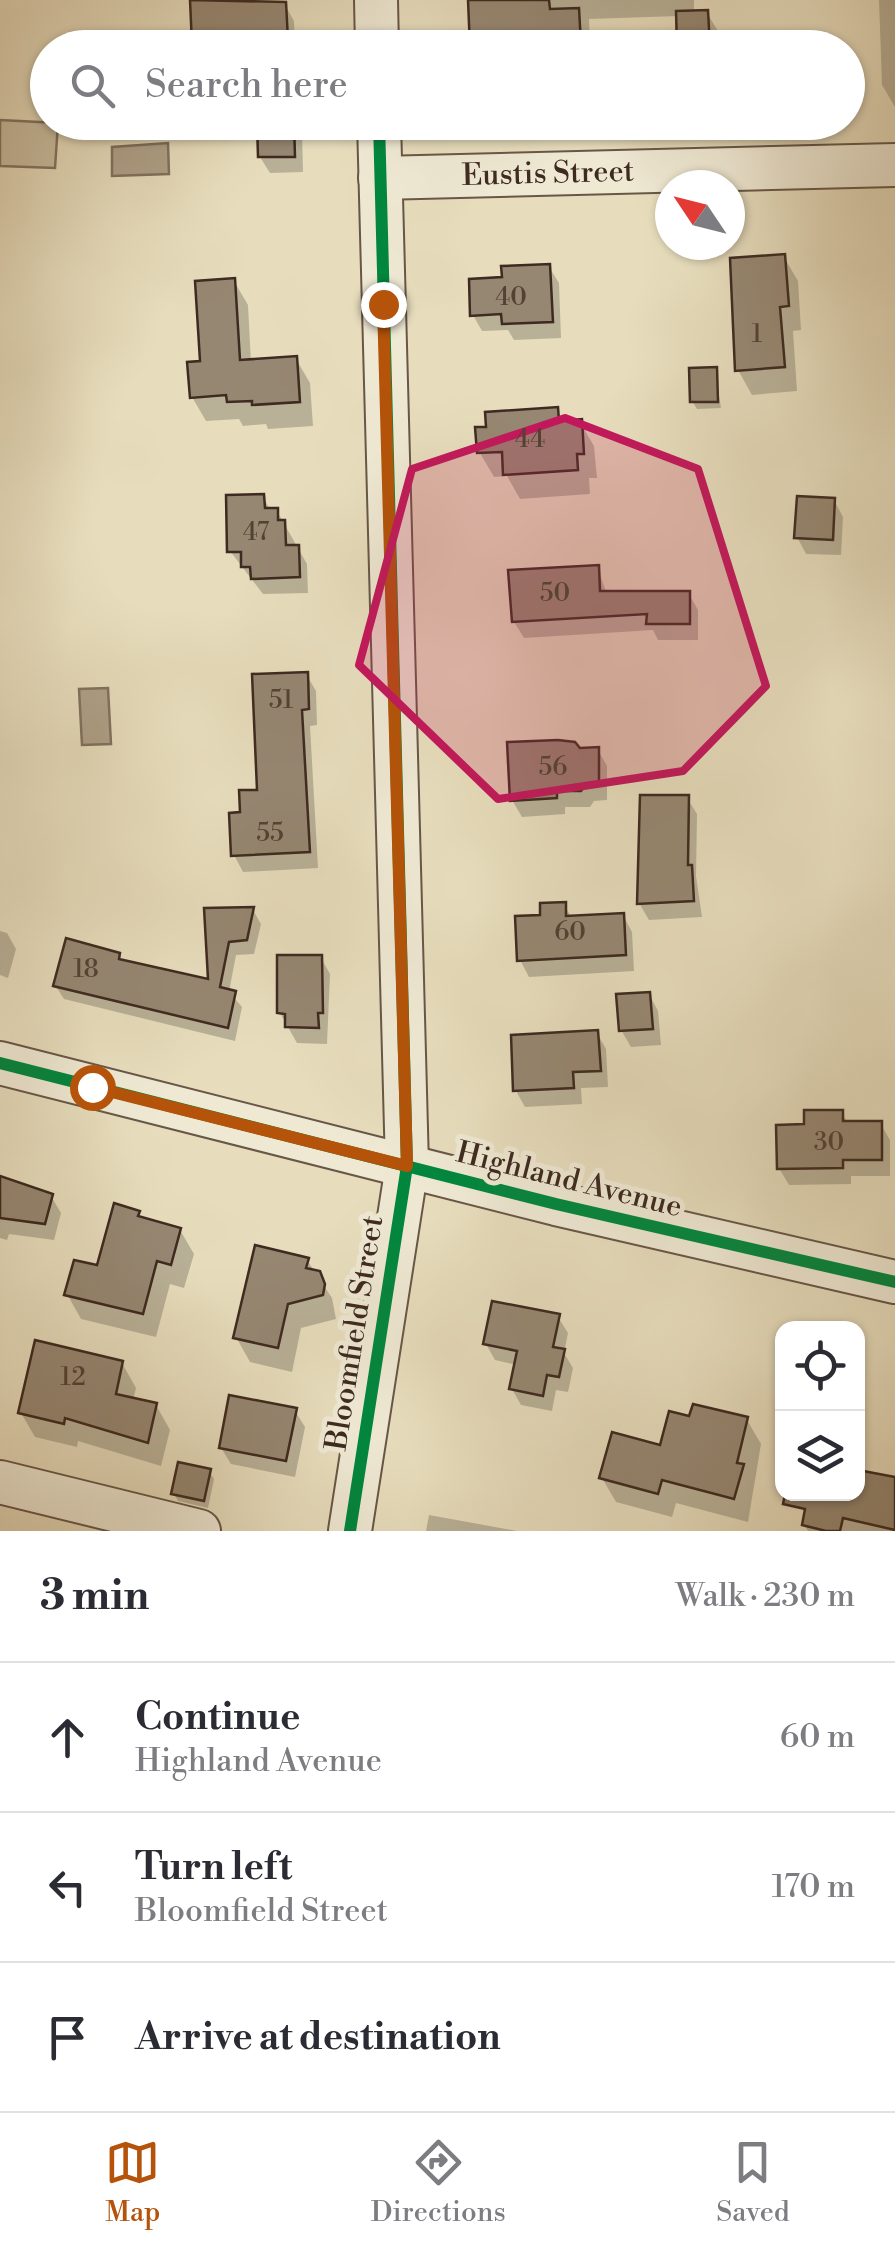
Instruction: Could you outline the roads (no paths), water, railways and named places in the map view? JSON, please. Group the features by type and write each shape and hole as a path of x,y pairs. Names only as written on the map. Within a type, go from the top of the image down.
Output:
{"street":[{"path":"376,0 377,30"},
{"name":"Bloomfield Street","path":"350,1531 407,1166 379,140"},
{"name":"Eustis Street","path":"380,178 895,165"},
{"name":"Highland Avenue","path":"0,1064 895,1282"},
{"path":"0,1482 198,1531"}]}
